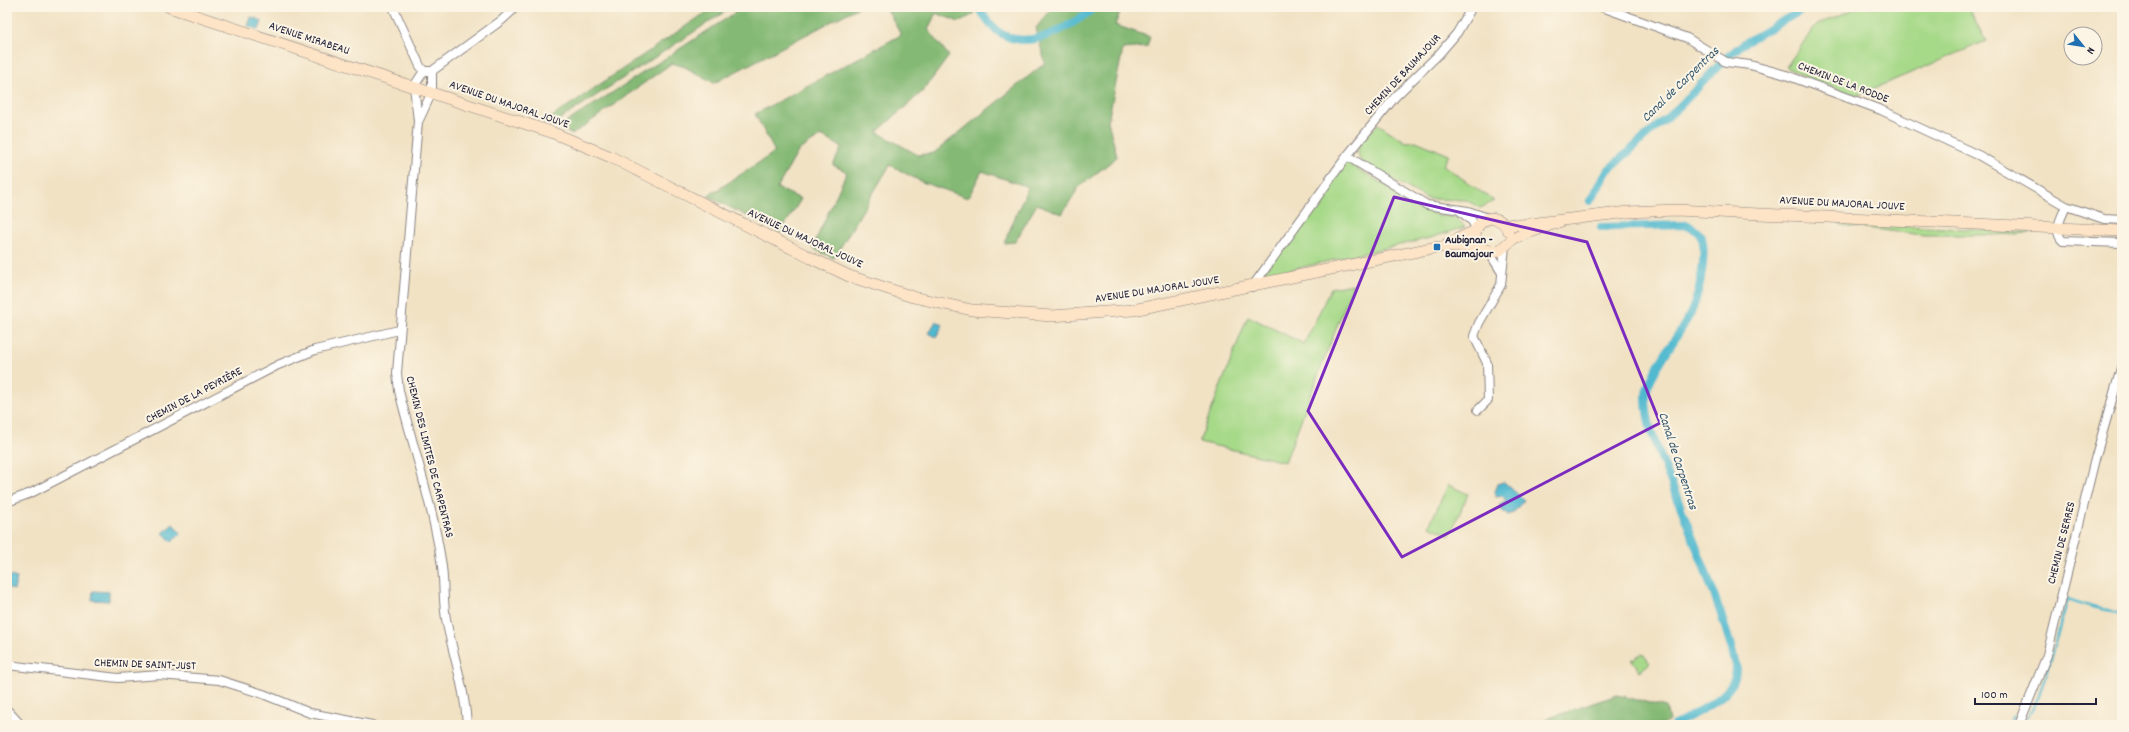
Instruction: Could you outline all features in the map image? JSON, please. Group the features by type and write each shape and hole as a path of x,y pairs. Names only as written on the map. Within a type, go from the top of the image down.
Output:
{"main road":[{"name":"AVENUE MIRABEAU","path":"169,7 416,87"},
{"name":"AVENUE DU MAJORAL JOUVE","path":"416,87 551,132 584,145 842,273 936,303 998,313 1068,316 1133,310 1252,287 1437,247 1460,246 1485,250 1500,250 1521,234 1561,221"},
{"name":"AVENUE DU MAJORAL JOUVE","path":"1437,247 1476,230 1479,224 1488,218 1500,220 1505,224 1521,225 1628,212 1676,210 2122,231"},
{"path":"1505,224 1508,229 1506,244"},
{"path":"1476,230 1476,241 1485,250"}],"street":[{"path":"393,7 420,66 428,71 432,92"},
{"path":"416,87 428,71 502,20 516,7"},
{"name":"CHEMIN DE BAUMAJOUR","path":"1252,287 1347,156 1395,97 1440,54 1457,33 1472,7"},
{"name":"CHEMIN DE LA RODDE","path":"1602,7 1687,38 1722,60 1750,65 1786,75 1881,110 1980,156 2066,206"},
{"name":"CHEMIN DES LIMITES DE CARPENTRAS","path":"416,87 418,121 399,330 397,373 399,391 428,499 442,561 444,605 461,674 466,702 467,725"},
{"name":"CHEMIN DES LIMITES DE CARPENTRAS","path":"418,121 432,92"},
{"path":"1347,156 1422,202 1436,208 1459,210 1488,218"},
{"path":"2122,220 2104,219 2066,206 2058,228 2059,237 2068,242 2122,243"},
{"path":"1459,210 1472,221 1476,230"},
{"path":"1478,410 1488,400 1487,363 1474,336 1479,323 1501,285 1506,244"},
{"path":"1485,250 1498,265 1502,274"},
{"name":"CHEMIN DE LA PEYRIÈRE","path":"7,502 31,493 278,365 315,350 399,330"},
{"name":"CHEMIN DE SERRES","path":"2019,725 2047,655 2095,459 2122,365"},
{"name":"CHEMIN DE SAINT-JUST","path":"7,665 118,678 160,675 219,680 263,694 310,713 372,725"},
{"path":"7,710 21,725"}],"highlighted area":[{"path":"1394,197 1587,242 1660,423 1402,557 1308,411"}],"green space":[{"path":"714,7 732,7 551,125 543,123"},
{"path":"744,7 859,7 714,83 685,67 672,63 573,134 560,129 567,122"},
{"path":"886,7 975,7 974,14 959,22 936,13 928,29 949,56 923,91 877,132 918,155 934,153 1045,63 1036,28 1053,7 1122,7 1115,25 1150,37 1147,47 1123,49 1108,121 1117,157 1079,187 1062,214 1037,204 1015,242 1004,243 1028,187 982,171 968,198 922,182 890,165 834,258 812,248 847,172 833,165 842,147 821,136 799,150 777,188 801,199 780,233 708,196 775,152 755,114 901,35"},
{"path":"1859,7 1968,7 1986,41 1856,96 1805,77 1786,67 1816,25"},
{"path":"1378,124 1406,142 1416,141 1449,155 1443,165 1494,201 1480,208 1466,200 1428,199 1362,163 1358,151 1359,146 1364,137"},
{"path":"1346,162 1434,214 1457,218 1465,227 1430,238 1268,275 1265,271"},
{"path":"1840,223 2030,233 1993,235 1923,235 1841,225"},
{"path":"1353,284 1285,462 1199,442 1248,316 1304,344 1331,288"},
{"path":"1448,485 1468,494 1450,535 1429,526"},
{"path":"1642,653 1650,663 1640,671 1632,660"},
{"path":"1617,695 1666,707 1669,721 1663,725 1528,725"}],"water":[{"path":"251,17 262,21 259,30 248,26"},
{"path":"936,321 943,325 936,337 929,333"},
{"path":"1504,482 1524,500 1513,513 1508,515 1500,509 1500,504 1506,500 1502,496 1496,497 1494,492 1497,484"},
{"path":"173,524 181,533 172,542 163,533"},
{"path":"7,575 17,578 14,590 7,588"},
{"path":"93,591 109,592 109,601 92,600"}],"waterway":[{"name":"Canal de Carpentras","path":"979,7 989,23 1001,34 1015,39 1029,40 1057,32 1095,7"},
{"name":"Canal de Carpentras","path":"1590,201 1608,170 1680,106 1727,57 1743,44 1807,7"},
{"name":"Canal de Carpentras","path":"1601,227 1688,225 1698,232 1703,241 1703,263 1694,305 1688,318 1651,379 1647,388 1646,407 1648,420 1656,444 1716,599 1730,643 1736,665 1736,671 1732,685 1718,699 1674,725"},
{"path":"2027,718 2039,696 2068,599 2092,607 2122,613"},
{"path":"2009,725 2013,717 2020,717"}],"place":[{"name":"Aubignan - Baumajour","path":"1437,247"}]}
